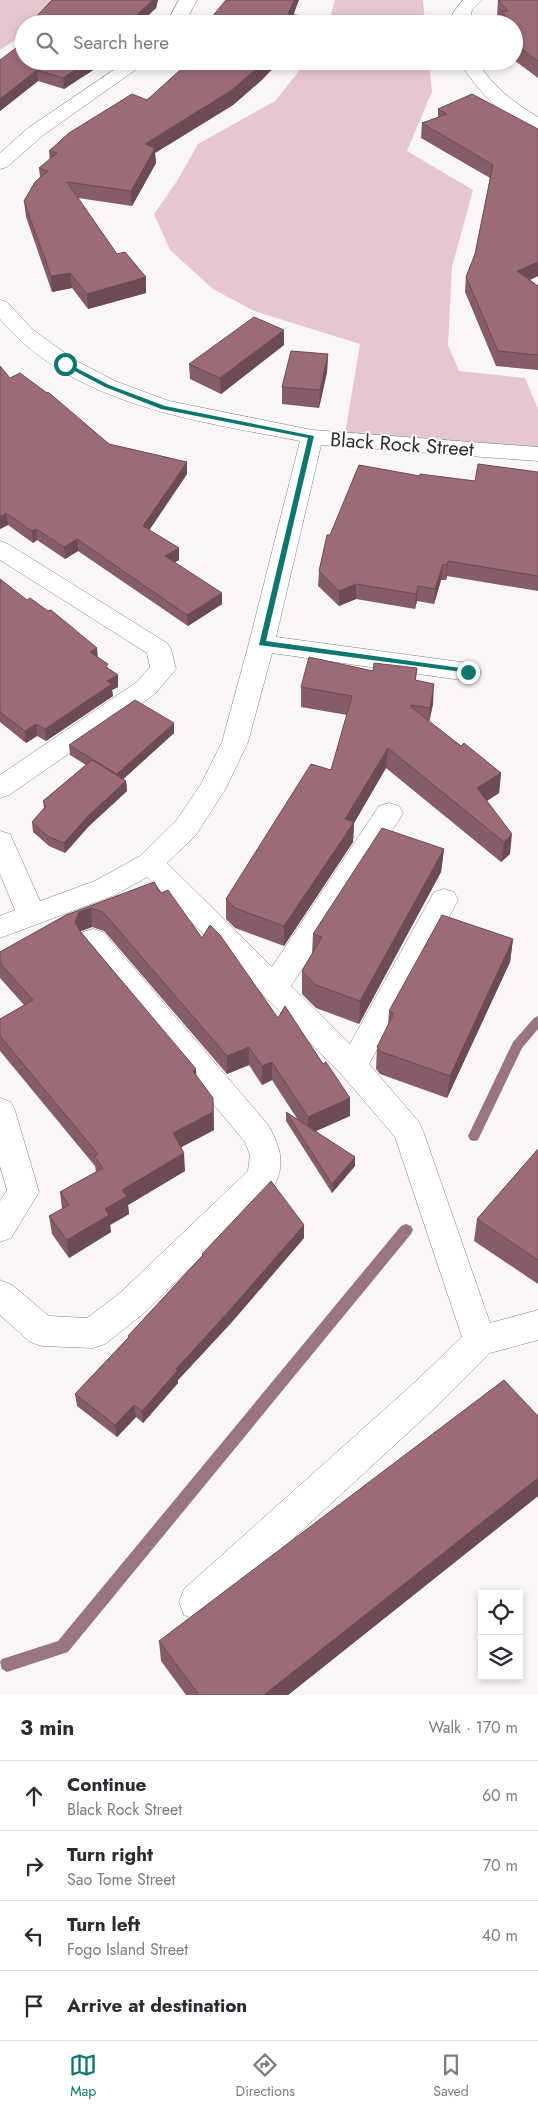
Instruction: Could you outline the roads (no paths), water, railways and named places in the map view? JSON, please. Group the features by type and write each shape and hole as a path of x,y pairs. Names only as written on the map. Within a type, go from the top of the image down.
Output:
{"street":[{"path":"180,15 188,0"},
{"path":"461,15 466,2"},
{"path":"0,163 8,153 35,132 126,70"},
{"path":"474,70 481,82 498,100 538,125"},
{"name":"Black Rock Street","path":"0,306 24,334 65,364 107,386 163,407 312,437 538,454"},
{"path":"0,927 105,888 150,864 186,828 213,788 236,742 312,437"},
{"path":"0,549 158,649 163,669 146,688 0,788"},
{"path":"262,643 468,672"},
{"path":"275,987 389,813"},
{"path":"0,842 32,916"},
{"path":"150,864 353,1066 408,1130 480,1341"},
{"path":"353,1066 444,900"},
{"path":"0,1295 42,1331 93,1333 132,1303 263,1178 266,1155 258,1135 93,940"},
{"path":"0,1111 23,1192 0,1228"},
{"path":"197,1602 426,1394 480,1341 538,1325"}],"waterway":[{"path":"474,1136 517,1045 538,1021"},
{"path":"7,1664 63,1647 406,1230"}]}
